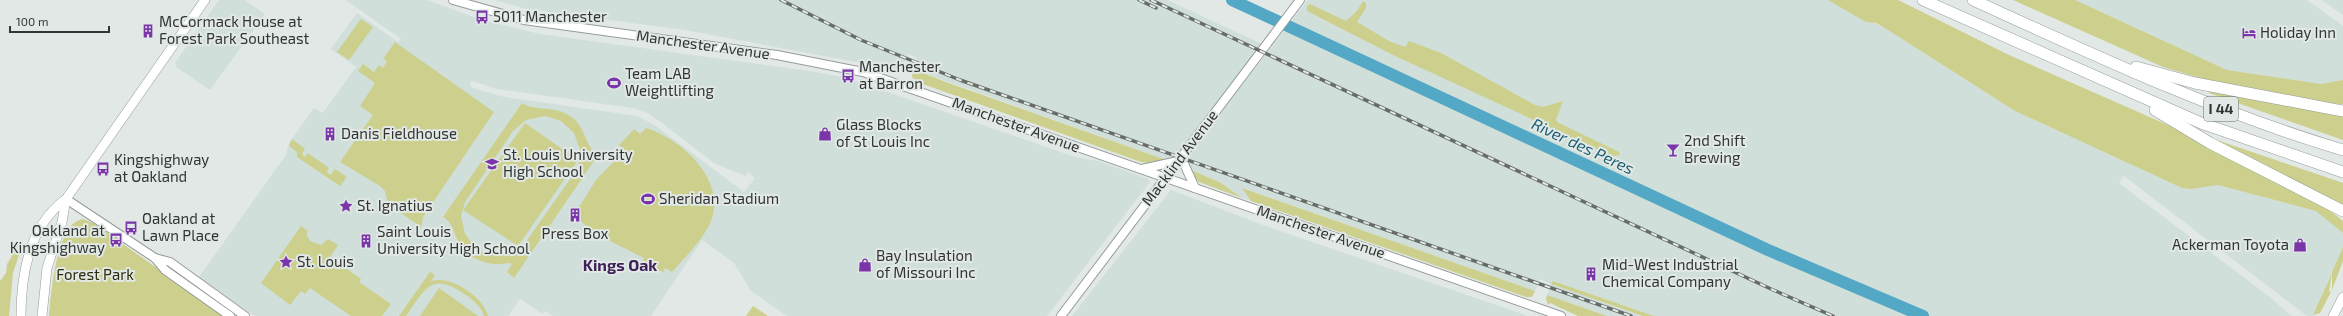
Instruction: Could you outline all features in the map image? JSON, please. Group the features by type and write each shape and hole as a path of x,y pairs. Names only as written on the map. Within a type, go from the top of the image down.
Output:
{"highway":[{"name":"I 44","path":"1923,0 2126,91 2234,135 2343,172"},
{"name":"I 44","path":"1973,0 2102,58 2223,109 2343,150"},
{"path":"2102,58 2195,83 2341,110"},
{"path":"2126,91 2210,143 2343,211"},
{"path":"2320,200 2343,217"}],"main road":[{"path":"21,316 23,284 31,249 50,212 66,198 205,0"},
{"name":"Manchester Avenue","path":"453,0 524,20 777,55 847,68 886,79 1561,316"},
{"name":"Macklind Avenue","path":"1061,316 1300,0"},
{"path":"1141,169 1180,159 1195,188"},
{"path":"66,198 155,258 165,270 230,316"},
{"path":"42,316 47,268 62,222 66,198"},
{"path":"155,258 170,262 245,316"},
{"path":"2333,316 2343,297"}],"shaded area":[{"path":"219,0 245,0 265,14 210,90 176,67 175,63"},
{"path":"346,0 427,0 482,20 540,34 810,71 847,78 1075,157 1098,161 1148,179 1150,182 1047,316 787,316 751,291 734,263 702,240 651,316 553,316 545,311 543,314 520,299 508,316 255,316 199,277 286,155 289,143 314,108 323,113 356,67 331,49 357,13 398,42 401,39","holes":["472,81 497,89 633,108 647,113 662,123 714,163 745,176 748,172 755,178 744,192 653,124 637,116 504,97 473,88 469,85"]},
{"path":"495,0 1167,0 1262,44 1179,152 1166,160 913,69 917,58 908,54 899,74 867,64 685,30 527,9"},
{"path":"1308,0 1828,0 1888,30 2015,111 2182,188 2191,189 2218,185 2317,211 2343,233 2343,247 2313,316 2307,316 2124,176 2119,183 2271,298 2291,316 1654,316 1553,281 1552,284 1643,316 1607,316 1547,295 1551,284 1540,279 1535,291 1243,188 1251,201 1242,198 1221,183 1187,168 1190,157 1181,157 1257,66"},
{"path":"2075,0 2307,0 2343,26 2343,80 2321,84 2227,70"},
{"path":"2322,0 2343,0 2343,15"},
{"path":"1171,190 1263,225 1528,316 1072,316"}],"green space":[{"path":"1828,0 1898,0 2009,55 2170,126 2329,210 2343,221 2343,233 2316,211 2218,185 2191,189 2182,188 2015,111 1888,30 1876,23 1866,22"},
{"path":"2013,0 2075,0 2227,70 2321,84 2343,80 2343,104 2334,105 2214,82 2163,67"},
{"path":"1363,1 1366,3 1366,8 1357,22 1389,41 1405,47 1409,41 1441,53 1535,105 1543,107 1563,101 1556,120 1559,123 1619,152 1620,155 1612,156 1393,55 1307,11 1307,6 1310,4 1346,21 1357,11"},
{"path":"361,19 373,27 349,60 337,52"},
{"path":"395,42 494,112 423,217 421,227 388,204 385,191 380,186 340,162 373,115 360,106 375,83 358,71 363,64 374,72 379,65 383,68 387,61 383,59"},
{"path":"913,69 1166,160 1155,164 1141,162 917,82 912,77"},
{"path":"2209,91 2343,116 2343,140 2209,93"},
{"path":"522,103 527,106 551,109 570,116 579,125 593,151 598,155 514,278 507,272 512,264 487,263 473,257 467,252 457,239 451,224 443,217","holes":["545,116 561,121 574,133 580,150 578,168 523,246 504,255 492,255 483,252 474,246 465,234 461,216 465,202 513,131 526,120"]},
{"path":"525,123 578,160 518,246 463,210"},
{"name":"Sheridan Stadium","path":"646,128 673,141 686,151 698,163 707,176 713,190 714,205 708,228 672,272 665,268 663,272 643,263 644,258 608,240 581,222 579,207 596,180 625,150 619,145 634,129 640,134"},
{"path":"292,139 305,149 302,154 305,157 308,153 329,168 327,172 330,175 335,169 347,177 340,186 297,157 297,152 289,146"},
{"path":"2214,139 2343,183 2343,206 2214,141"},
{"path":"1187,168 1221,183 1242,198 1199,182"},
{"path":"1242,188 1535,291 1532,297 1526,297 1251,201"},
{"name":"Forest Park","path":"83,219 93,223 225,316 49,316 51,292 61,245 67,232 74,223"},
{"path":"301,226 308,231 306,234 310,241 321,245 328,239 338,245 330,257 361,279 359,282 391,304 382,316 351,316 310,288 305,294 301,291 290,305 261,283"},
{"path":"16,241 23,243 13,273 9,316 0,316 0,281 6,273 7,264 15,251"},
{"path":"2343,247 2343,261 2332,290 2332,272"},
{"path":"430,272 435,275 431,281 439,280 456,284 473,295 480,301 488,316 484,316 479,307 466,295 445,284 437,284 430,286 425,291 406,316 399,316"},
{"path":"2332,273 2329,291 2331,292 2320,313 2313,315"},
{"path":"1553,281 1654,316 1643,316 1551,284"},
{"path":"439,288 478,316 420,316"},
{"path":"1547,295 1607,316 1578,316 1550,303 1548,305 1546,299"},
{"path":"753,306 768,316 746,316"}],"waterway":[{"name":"River des Peres","path":"1232,0 1768,250 1923,316"}],"railway":[{"path":"781,0 861,40 960,80 1631,316"},
{"path":"1139,0 1156,8"},
{"path":"1151,0 1771,289 1833,316"}],"place":[{"name":"5011 Manchester","path":"482,17"},
{"name":"McCormack House at Forest Park Southeast","path":"148,31"},
{"name":"Holiday Inn","path":"2249,33"},
{"name":"Manchester at Barron","path":"848,76"},
{"name":"Team LAB Weightlifting","path":"614,83"},
{"name":"Danis Fieldhouse","path":"330,134"},
{"name":"Glass Blocks of St Louis Inc","path":"825,134"},
{"name":"2nd Shift Brewing","path":"1673,150"},
{"name":"St. Louis University High School","path":"492,164"},
{"name":"Kingshighway at Oakland","path":"103,169"},
{"name":"Sheridan Stadium","path":"648,199"},
{"name":"St. Ignatius","path":"346,206"},
{"name":"Press Box","path":"575,215"},
{"name":"Oakland at Lawn Place","path":"131,228"},
{"name":"Oakland at Kingshighway","path":"116,240"},
{"name":"Saint Louis University High School","path":"366,241"},
{"name":"Ackerman Toyota","path":"2300,245"},
{"name":"St. Louis","path":"286,262"},
{"name":"Bay Insulation of Missouri Inc","path":"865,265"},
{"name":"Mid-West Industrial Chemical Company","path":"1591,274"}],"district":[{"name":"Kings Oak","path":"620,265"}]}
